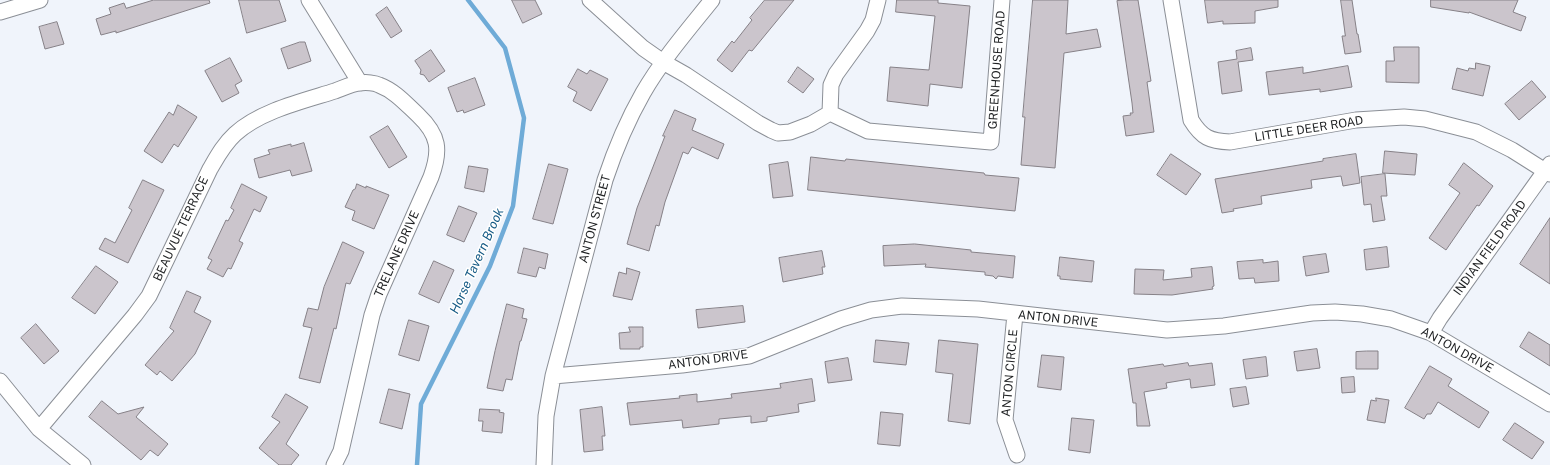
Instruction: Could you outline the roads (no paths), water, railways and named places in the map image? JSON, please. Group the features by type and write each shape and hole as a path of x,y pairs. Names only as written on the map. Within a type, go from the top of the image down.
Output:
{"street":[{"path":"0,12 40,0"},
{"path":"309,0 360,83"},
{"path":"590,0 643,48 663,62 686,74 758,123 778,133 790,132 811,124 830,113 831,85 836,74 867,32 873,20 878,0"},
{"name":"ANTON STREET","path":"544,465 546,416 553,376 607,174 629,119 643,92 663,62 712,0"},
{"name":"GREENHOUSE ROAD","path":"830,113 868,131 991,142 1002,0"},
{"name":"LITTLE DEER ROAD","path":"1171,0 1191,120 1206,138 1230,142 1356,120 1404,117 1425,119 1476,132 1549,169"},
{"name":"BEAUVUE TERRACE","path":"39,429 135,315 149,296 210,169 218,154 234,135 249,124 268,114 360,83"},
{"name":"TRELANE DRIVE","path":"334,465 341,450 372,315 379,294 437,162 437,147 434,133 426,122 395,94 378,84 360,83"},
{"name":"INDIAN FIELD ROAD","path":"1431,333 1440,318 1549,169"},
{"name":"ANTON DRIVE","path":"553,376 682,365 749,356 841,319 871,310 902,306 940,307 1167,330 1224,326 1312,312 1335,312 1362,314 1391,319 1431,333 1550,404"},
{"name":"ANTON CIRCLE","path":"1015,314 1005,420 1017,455"},
{"path":"0,381 39,429 82,465"}],"waterway":[{"name":"Horse Tavern Brook","path":"417,465 421,404 490,266 513,206 524,118 505,48 468,0"}]}
